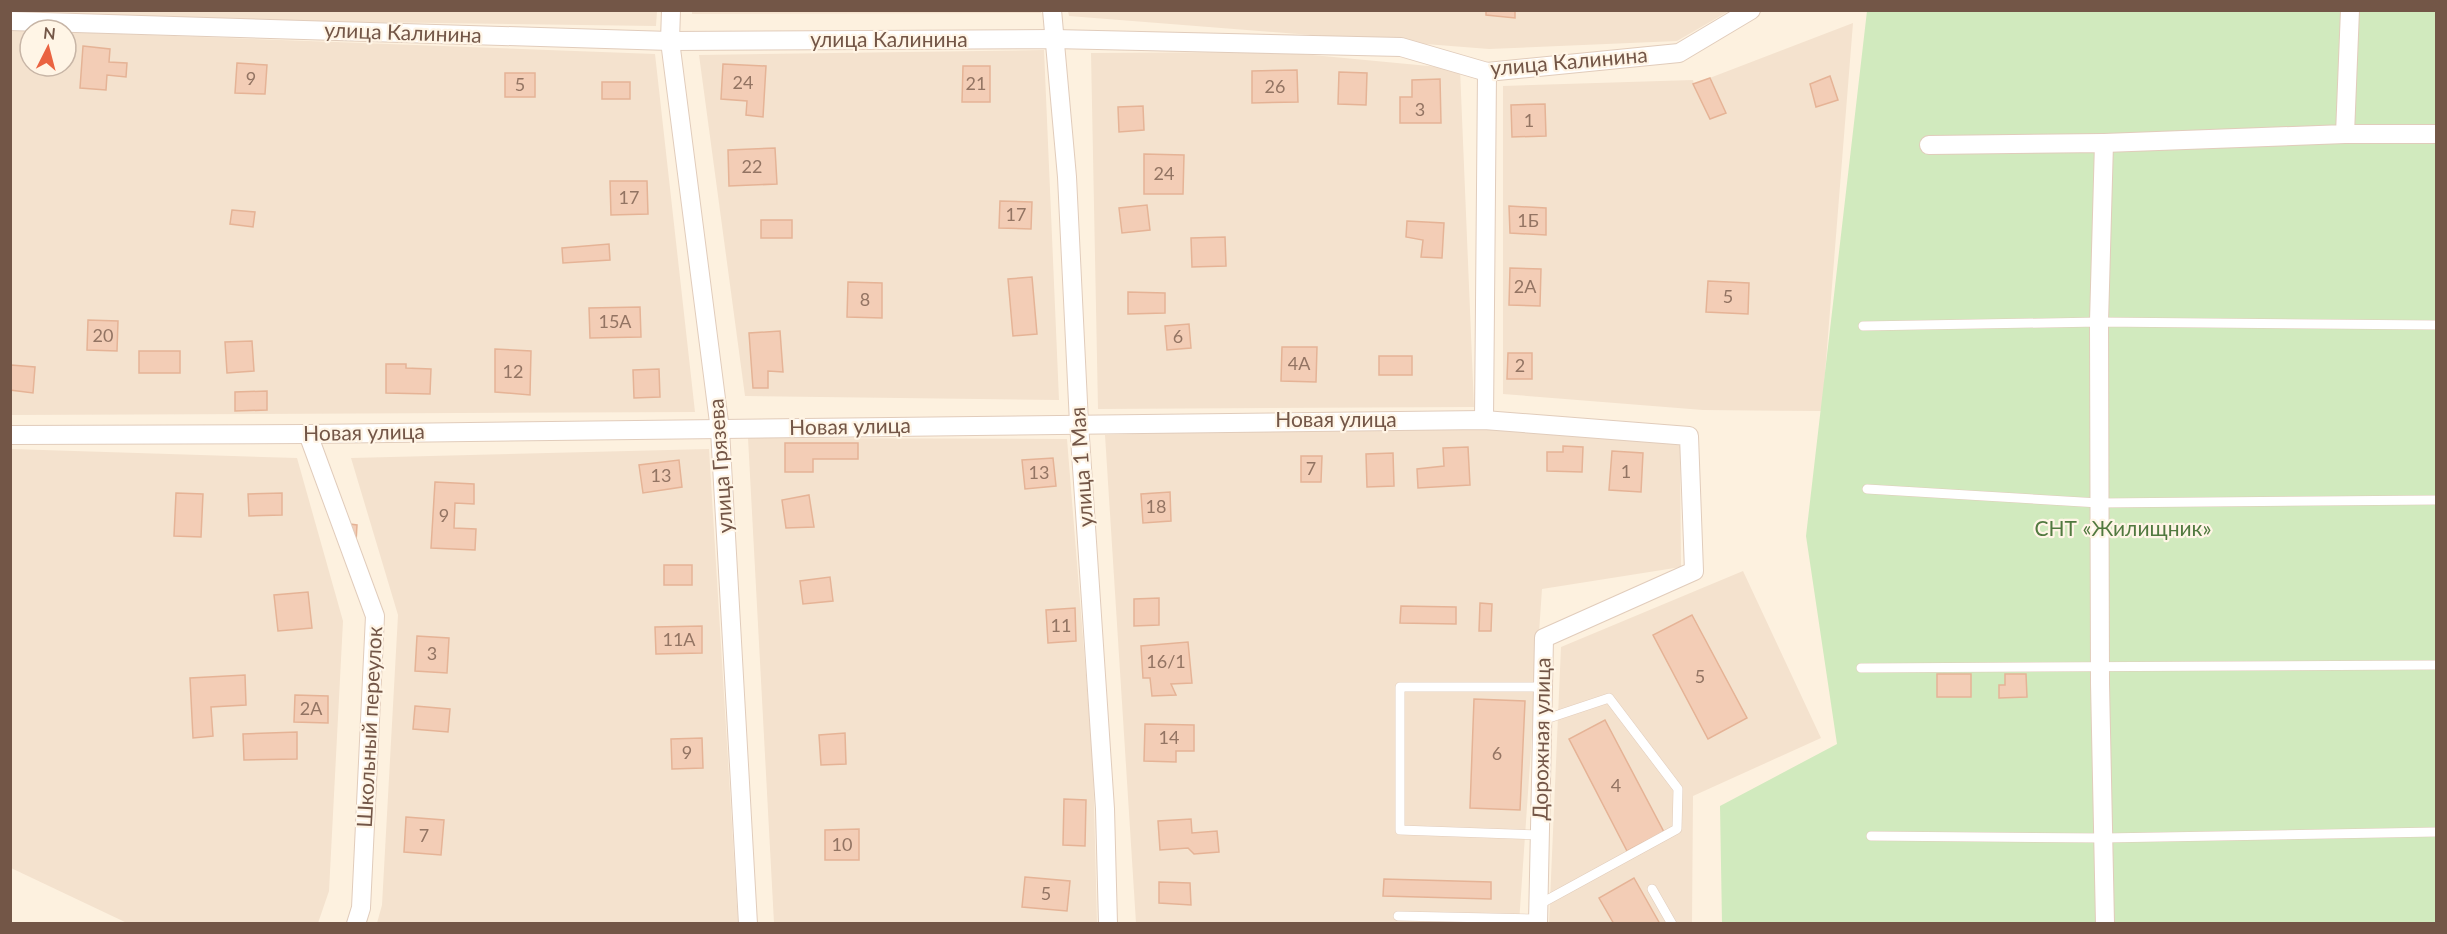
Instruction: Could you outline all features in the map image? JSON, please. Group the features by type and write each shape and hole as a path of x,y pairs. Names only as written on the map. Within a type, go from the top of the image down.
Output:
{"street":[{"name":"улица Грязева","path":"671,10 670,41 720,430 747,924"},
{"name":"улица 1 Мая","path":"1052,10 1067,177 1079,423 1105,808 1108,924"},
{"name":"улица Калинина","path":"10,21 670,41 1054,39 1401,47 1487,72 1678,52 1751,10"},
{"path":"2345,134 2350,10"},
{"path":"1484,420 1487,72"},
{"path":"1929,145 2104,143 2345,134 2436,134"},
{"path":"2104,143 2098,322 2100,667 2105,924"},
{"name":"Новая улица","path":"10,435 720,430 1079,423 1484,420 1689,436"},
{"name":"Школьный переулок","path":"308,434 375,616 361,908 356,924"},
{"name":"Дорожная улица","path":"1538,916 1544,638 1694,571 1689,436"}],"lane":[{"path":"1863,326 2098,322 2436,325"},
{"path":"1867,489 2099,503 2436,500"},
{"path":"1861,668 2436,665"},
{"path":"1540,835 1400,830 1401,687 1543,687"},
{"path":"1398,916 1538,916 1677,829 1678,789 1609,698 1543,720"},
{"path":"1871,836 2104,838 2436,832"},
{"path":"1652,889 1672,924"}],"shaded area":[{"path":"11,10 657,11 656,26 11,17"},
{"path":"1041,10 1041,13 692,14 692,11"},
{"path":"1068,11 1729,11 1677,41 1489,49 1069,16"},
{"path":"1853,23 1822,411 1703,410 1503,394 1503,86 1693,80 1694,84"},
{"path":"11,30 18,30 18,78 78,78 78,32 655,54 695,412 11,415"},
{"path":"1044,50 1059,400 745,396 699,55"},
{"path":"1281,52 1460,69 1474,407 1098,409 1091,53"},
{"path":"1411,424 1680,443 1681,567 1542,589 1519,923 1136,923 1105,435"},
{"path":"748,438 1067,439 1093,762 1097,923 774,923"},
{"path":"11,449 297,458 343,621 329,891 318,923 127,923 11,868"},
{"path":"709,449 738,923 377,923 382,905 398,615 351,458"},
{"path":"1743,571 1821,738 1693,796 1692,923 1549,924 1561,647"}],"green space":[{"name":"СНТ «Жилищник»","path":"1867,11 2436,11 2436,923 1722,923 1720,806 1837,744 1806,536"}],"building":[{"path":"1486,10 1515,10 1515,18 1486,15"},
{"path":"83,46 110,49 109,62 127,63 126,77 107,75 106,90 80,88"},
{"path":"237,63 267,65 265,94 235,93"},
{"path":"723,64 766,66 763,117 746,115 747,101 721,99"},
{"path":"963,66 990,66 990,102 962,102"},
{"path":"1297,70 1298,102 1252,103 1252,71"},
{"path":"1339,72 1367,73 1366,105 1338,104"},
{"path":"505,73 535,73 535,97 505,97"},
{"path":"1830,76 1838,100 1816,107 1810,84"},
{"path":"1710,78 1726,113 1710,119 1693,84"},
{"path":"1440,79 1441,123 1400,123 1400,97 1412,97 1412,80"},
{"path":"602,82 630,82 630,99 602,99"},
{"path":"1545,104 1546,136 1512,137 1511,105"},
{"path":"1143,106 1144,130 1119,132 1118,107"},
{"path":"775,148 777,184 729,186 728,150"},
{"path":"1144,154 1184,155 1183,194 1144,194"},
{"path":"610,181 647,181 648,214 611,215"},
{"path":"1000,201 1032,202 1031,229 999,228"},
{"path":"1147,205 1150,230 1122,233 1119,208"},
{"path":"1509,206 1546,208 1546,235 1510,233"},
{"path":"232,210 255,212 253,227 230,224"},
{"path":"761,220 792,220 792,238 761,238"},
{"path":"1407,221 1444,223 1442,258 1421,257 1423,240 1406,237"},
{"path":"1225,237 1226,266 1192,267 1191,238"},
{"path":"609,244 610,260 563,263 562,248"},
{"path":"1510,268 1541,269 1540,306 1509,305"},
{"path":"1032,277 1037,334 1013,336 1008,279"},
{"path":"1708,281 1749,283 1748,314 1706,312"},
{"path":"848,282 882,283 882,318 847,317"},
{"path":"1128,292 1165,293 1165,313 1128,314"},
{"path":"640,307 641,337 590,338 589,308"},
{"path":"88,320 118,321 117,351 87,350"},
{"path":"1189,324 1191,348 1167,350 1165,326"},
{"path":"780,331 783,372 768,371 768,388 753,388 749,333"},
{"path":"252,341 254,371 227,373 225,342"},
{"path":"1282,347 1317,347 1316,382 1281,381"},
{"path":"495,349 531,351 530,395 495,392"},
{"path":"139,351 180,351 180,373 139,373"},
{"path":"1508,353 1532,353 1532,379 1507,379"},
{"path":"1379,356 1412,356 1412,375 1379,375"},
{"path":"386,364 406,364 406,368 431,369 430,394 386,393"},
{"path":"11,365 35,367 33,393 10,390"},
{"path":"659,369 660,397 634,398 633,370"},
{"path":"267,391 267,410 235,411 235,392"},
{"path":"785,443 858,443 858,459 813,459 813,472 785,472"},
{"path":"1563,446 1583,447 1582,472 1547,471 1547,452 1563,452"},
{"path":"1468,447 1470,485 1418,488 1417,469 1444,466 1443,448"},
{"path":"1612,451 1643,453 1641,492 1609,490"},
{"path":"1393,453 1394,486 1367,487 1366,454"},
{"path":"1301,456 1322,456 1321,482 1301,482"},
{"path":"1053,458 1056,486 1025,489 1022,460"},
{"path":"679,460 682,487 643,493 639,465"},
{"path":"435,482 474,484 474,504 455,503 454,528 476,529 475,550 431,548"},
{"path":"1170,492 1171,521 1143,523 1141,494"},
{"path":"176,493 203,494 201,537 174,536"},
{"path":"282,493 282,515 249,516 248,494"},
{"path":"809,495 814,527 786,528 782,500"},
{"path":"350,524 357,525 356,542"},
{"path":"664,565 692,565 692,585 664,585"},
{"path":"830,577 833,601 803,604 800,581"},
{"path":"308,592 312,628 278,631 274,595"},
{"path":"1159,598 1159,625 1134,626 1134,599"},
{"path":"1480,603 1492,604 1491,631 1479,631"},
{"path":"1401,606 1456,607 1456,624 1400,623"},
{"path":"1075,608 1076,641 1048,643 1046,610"},
{"path":"1692,615 1747,718 1708,739 1653,635"},
{"path":"702,626 702,653 656,654 655,627"},
{"path":"417,636 449,638 447,673 415,671"},
{"path":"1188,642 1192,683 1171,684 1176,695 1152,696 1150,678 1143,678 1141,646"},
{"path":"1937,674 1971,674 1971,697 1937,697"},
{"path":"2005,674 2026,674 2027,697 1999,698 1999,685 2005,685"},
{"path":"245,675 246,705 211,707 213,736 193,738 190,678"},
{"path":"295,695 328,696 328,723 294,722"},
{"path":"1474,699 1525,701 1520,810 1470,808"},
{"path":"415,706 450,709 448,732 413,729"},
{"path":"1605,720 1664,832 1627,851 1569,739"},
{"path":"1145,724 1194,725 1194,751 1176,751 1176,762 1144,761"},
{"path":"297,732 297,759 244,760 243,734"},
{"path":"845,733 846,764 821,765 819,735"},
{"path":"702,738 703,768 672,769 671,739"},
{"path":"1064,799 1086,800 1085,846 1063,845"},
{"path":"406,817 444,820 441,855 404,852"},
{"path":"1191,819 1192,833 1217,831 1219,852 1194,854 1188,848 1160,850 1158,821"},
{"path":"859,829 859,860 825,860 825,830"},
{"path":"1025,877 1070,881 1067,911 1022,907"},
{"path":"1634,878 1660,924 1614,924 1599,898"},
{"path":"1384,879 1491,882 1491,899 1383,896"},
{"path":"1159,882 1190,883 1191,905 1159,903"}]}
